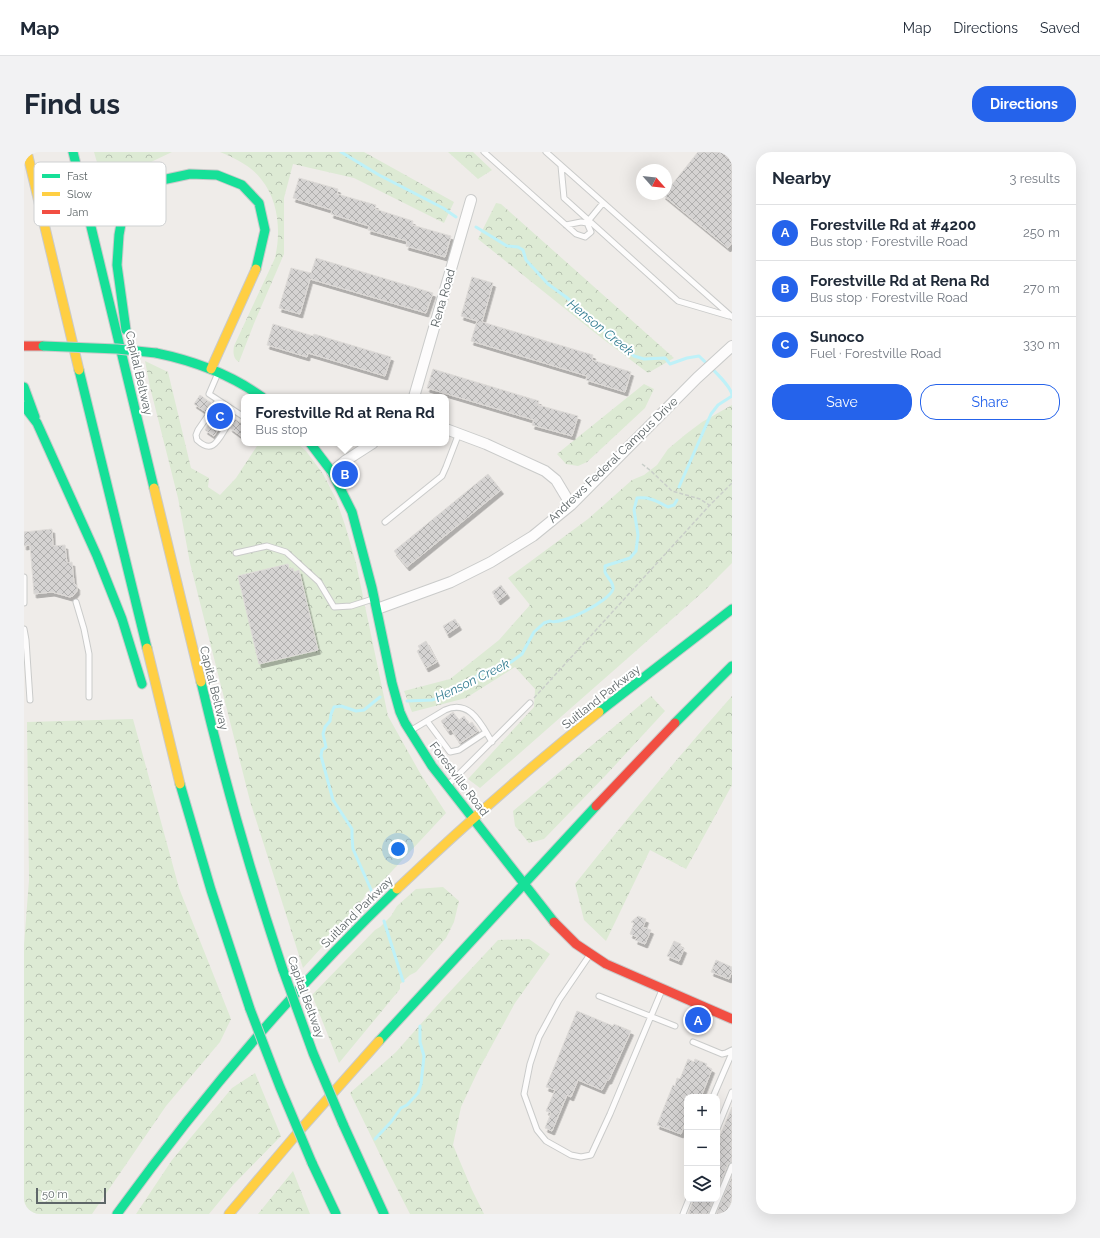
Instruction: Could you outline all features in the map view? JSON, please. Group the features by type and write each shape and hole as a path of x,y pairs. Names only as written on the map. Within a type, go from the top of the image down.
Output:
{"main road":[{"path":"27,152 34,181"},
{"name":"Capital Beltway","path":"73,152 75,162"},
{"path":"215,370 257,266 266,237 264,218 259,199 252,185 240,173"},
{"path":"45,226 176,770 197,846 250,1009 312,1163 336,1214"},
{"name":"Capital Beltway","path":"91,226 209,717 239,831 260,901 313,1053 384,1214"},
{"path":"121,226 118,242 117,272 124,312 130,388"},
{"path":"27,345 117,349 156,353 175,357 215,370 236,380 257,394"},
{"path":"24,388 32,406 37,424 64,481 111,590 129,638 145,691"},
{"path":"26,410 37,424"},
{"name":"Forestville Road","path":"312,446 332,472 352,512 377,609 392,683 400,712 410,732 447,785 566,937 590,955 606,964 732,1019"},
{"name":"Suitland Parkway","path":"117,1214 185,1123 285,1004 377,908 473,818 558,746 732,609"},
{"path":"229,1214 359,1062 524,884 674,725 732,666"},
{"path":"154,713 176,770"}],"street":[{"name":"Rena Road","path":"415,394 472,200"},
{"name":"Andrews Federal Campus Drive","path":"377,609 451,582 491,562 533,536 571,505 697,378 732,346"},
{"path":"449,430 486,444 545,471 556,480 571,505"},
{"path":"332,472 345,461 368,446"}],"lane":[{"path":"484,152 576,234 585,237 591,232 588,222"},
{"path":"546,152 732,317"},
{"path":"561,166 564,198 588,222 678,301 732,317"},
{"path":"566,225 588,222 604,203"},
{"path":"215,370 209,394 241,415"},
{"path":"214,406 218,400"},
{"path":"233,418 237,412"},
{"path":"209,414 196,435 197,440 202,444 208,447 214,445 227,426"},
{"path":"386,522 442,476 459,433"},
{"path":"236,553 267,546 286,552 319,582 334,607 351,606 374,598"},
{"path":"24,577 24,603"},
{"path":"76,602 84,629 89,654 89,697"},
{"path":"24,631 27,646 30,700"},
{"path":"447,785 530,703"},
{"path":"410,732 445,710 458,707 464,708 474,715 492,742"},
{"path":"427,721 450,752 459,750 486,732"},
{"path":"590,955 559,1000 538,1037 530,1064 524,1094 537,1130 546,1140 571,1155 581,1157 591,1155 610,1114 662,989"},
{"path":"600,996 675,1026"},
{"path":"693,1042 722,1054 732,1052"},
{"path":"714,1094 732,1052"},
{"path":"720,1122 732,1092"},
{"path":"712,1214 732,1166"},
{"path":"683,1214 688,1202"}],"path":[{"path":"642,464 651,470 674,492 700,500 709,506"},
{"path":"530,703 709,506 732,483"}],"green space":[{"path":"94,152 172,152 151,162 97,162"},
{"path":"220,152 364,152 454,202 444,223 354,178 293,164 284,198 284,254 239,362 235,357 234,346 275,258 278,227 272,197 261,179 257,174 242,163"},
{"path":"448,152 473,152 492,170 478,179"},
{"path":"496,203 501,204 674,358 648,373 599,336 478,239"},
{"path":"145,361 168,372 191,468 209,478 208,487 220,495 236,478 257,446 300,446 306,451 323,474 336,499 356,563 388,716 420,773 446,813 379,885 367,892 359,906 303,968 250,801 190,563 178,498 150,387"},
{"path":"644,384 654,389 645,408 587,462 578,466 566,464 557,454"},
{"path":"732,405 732,563 704,591 480,788 468,779 534,707 535,689 515,667 466,698 412,712 404,691 450,679 499,640 530,605 508,578 588,519 632,480 644,475 657,465 668,449 686,434 702,422"},
{"path":"651,696 665,711 544,839 529,843 515,826 513,811"},
{"path":"732,696 732,785 686,869 650,850 606,941 584,920 575,884 652,789"},
{"path":"133,719 179,888 231,1019 220,1042 166,1106 92,1214 24,1214 24,945 29,880 27,722"},
{"path":"443,887 459,901 454,922 446,938 416,972 400,984 400,989 339,1063 312,995 375,930 391,916 397,906 416,889"},
{"path":"529,939 550,954 515,1003 478,1071 461,1107 453,1145 484,1214 410,1214 350,1093 396,1052 498,940"},
{"path":"255,1073 281,1136 233,1185 209,1214 136,1214 172,1160 232,1088"},
{"path":"293,1171 310,1214 258,1214"}],"building":[{"path":"698,152 732,152 732,243 728,248 669,200 672,200 672,184"},
{"path":"299,178 338,189 337,194 376,205 375,209 413,221 412,225 451,236 445,257 406,246 407,241 368,230 369,226 331,214 332,210 293,198"},
{"path":"316,258 433,293 426,313 310,279 300,314 279,308 291,268 311,273"},
{"path":"472,277 493,283 482,322 593,355 592,360 631,372 625,392 586,380 587,376 471,341 477,321 461,316"},
{"path":"273,324 313,336 314,334 391,357 385,376 308,353 307,357 267,345"},
{"path":"433,369 539,401 538,405 578,416 572,436 532,425 534,420 427,388"},
{"path":"200,395 211,403 213,408 218,408 241,423 241,436 230,428 231,424 228,422 224,424 222,423 214,436 205,430 213,417 213,414 211,411 208,410 206,412 194,404"},
{"path":"488,474 501,490 407,567 394,551"},
{"path":"52,529 53,546 65,545 67,563 72,562 74,583 77,586 77,591 70,597 52,592 34,594 30,545 24,546 24,532"},
{"path":"288,564 289,569 293,568 294,572 299,570 318,650 259,664 238,576"},
{"path":"501,585 507,594 498,601 492,592"},
{"path":"455,619 459,626 447,634 443,626"},
{"path":"426,641 437,662 426,668 417,651 420,649 418,646"},
{"path":"453,712 459,720 464,716 469,724 472,722 478,731 460,743 451,729 448,731 441,721"},
{"path":"638,916 646,919 643,927 651,930 645,944 635,940 637,937 630,934 634,923 631,922"},
{"path":"674,941 681,944 680,947 684,949 679,961 667,956"},
{"path":"716,960 732,967 732,972 729,979 711,972"},
{"path":"577,1011 613,1026 614,1024 631,1031 609,1080 607,1080 602,1090 578,1080 571,1097 567,1095 552,1131 545,1128 551,1113 546,1111 555,1090 546,1087"},
{"path":"688,1059 694,1062 695,1059 707,1064 706,1066 712,1069 702,1094 684,1094 684,1126 681,1134 657,1125 673,1085 675,1086 677,1078 680,1079"},
{"path":"732,1107 732,1162 728,1164 720,1184 720,1166 720,1136"},
{"path":"732,1176 732,1200 726,1214 716,1214"},
{"path":"693,1202 713,1202 708,1214 688,1214"}],"waterway":[{"name":"Henson Creek","path":"341,152 379,175 443,208 456,217"},
{"name":"Henson Creek","path":"476,227 507,246 518,247 523,250 526,260 548,284 566,297 634,356 644,359 665,358 670,364 687,358 699,356 723,380 728,386 732,395"},
{"name":"Henson Creek","path":"679,487 711,414 718,405 732,396"},
{"name":"Henson Creek","path":"407,701 432,700 469,684 479,674 498,669 522,654 534,632 544,623 564,620 595,606 610,594 613,589 612,584 605,572 605,566 630,558 636,551 638,535 634,510 637,498 657,501 668,507 674,505 677,500"},
{"name":"Henson Creek","path":"372,892 353,849 352,829 333,800 321,756 322,750 326,747 323,734 325,727 330,721 334,707 341,706 356,711 364,710 380,697"},
{"name":"Henson Creek","path":"384,921 403,981"},
{"name":"Henson Creek","path":"375,1139 391,1122 401,1108 407,1105 418,1093 421,1084 424,1056 420,1042 420,1026"}],"traffic: fast":[{"path":"73,152 75,162"},
{"path":"166,179 190,174 217,175 242,185 259,203 265,230 256,269"},
{"path":"91,226 154,488"},
{"path":"121,226 117,265 126,330"},
{"path":"43,346 117,349 156,353"},
{"path":"156,353 185,360 212,369 258,394"},
{"path":"79,370 147,648"},
{"path":"24,387 35,417"},
{"path":"24,406 37,423 97,556 122,619 142,684"},
{"path":"312,446 332,472 352,512 372,588 392,683 400,712 405,723 432,766 554,922"},
{"path":"599,712 732,609"},
{"path":"675,723 732,666"},
{"path":"201,682 239,827 283,970"},
{"path":"180,784 211,890 250,1009"},
{"path":"379,1041 596,806"},
{"path":"117,1214 215,1086 250,1045 322,965 397,889"},
{"path":"283,970 313,1053 343,1124"},
{"path":"250,1009 280,1087 312,1163"},
{"path":"343,1124 384,1214"},
{"path":"312,1163 336,1214"}],"traffic: slow":[{"path":"27,152 34,181"},
{"path":"45,226 79,370"},
{"path":"211,369 256,269"},
{"path":"154,488 201,682"},
{"path":"147,648 180,784"},
{"path":"397,889 496,798 599,712"},
{"path":"229,1214 301,1129 379,1041"}],"traffic: jam":[{"path":"24,346 43,346"},
{"path":"596,806 675,723"},
{"path":"554,922 576,944 606,964 732,1019"}],"place":[{"name":"Sunoco","path":"220,416"},
{"name":"Forestville Rd at Rena Rd","path":"345,474"},
{"name":"Forestville Rd at #4200","path":"698,1020"}]}
